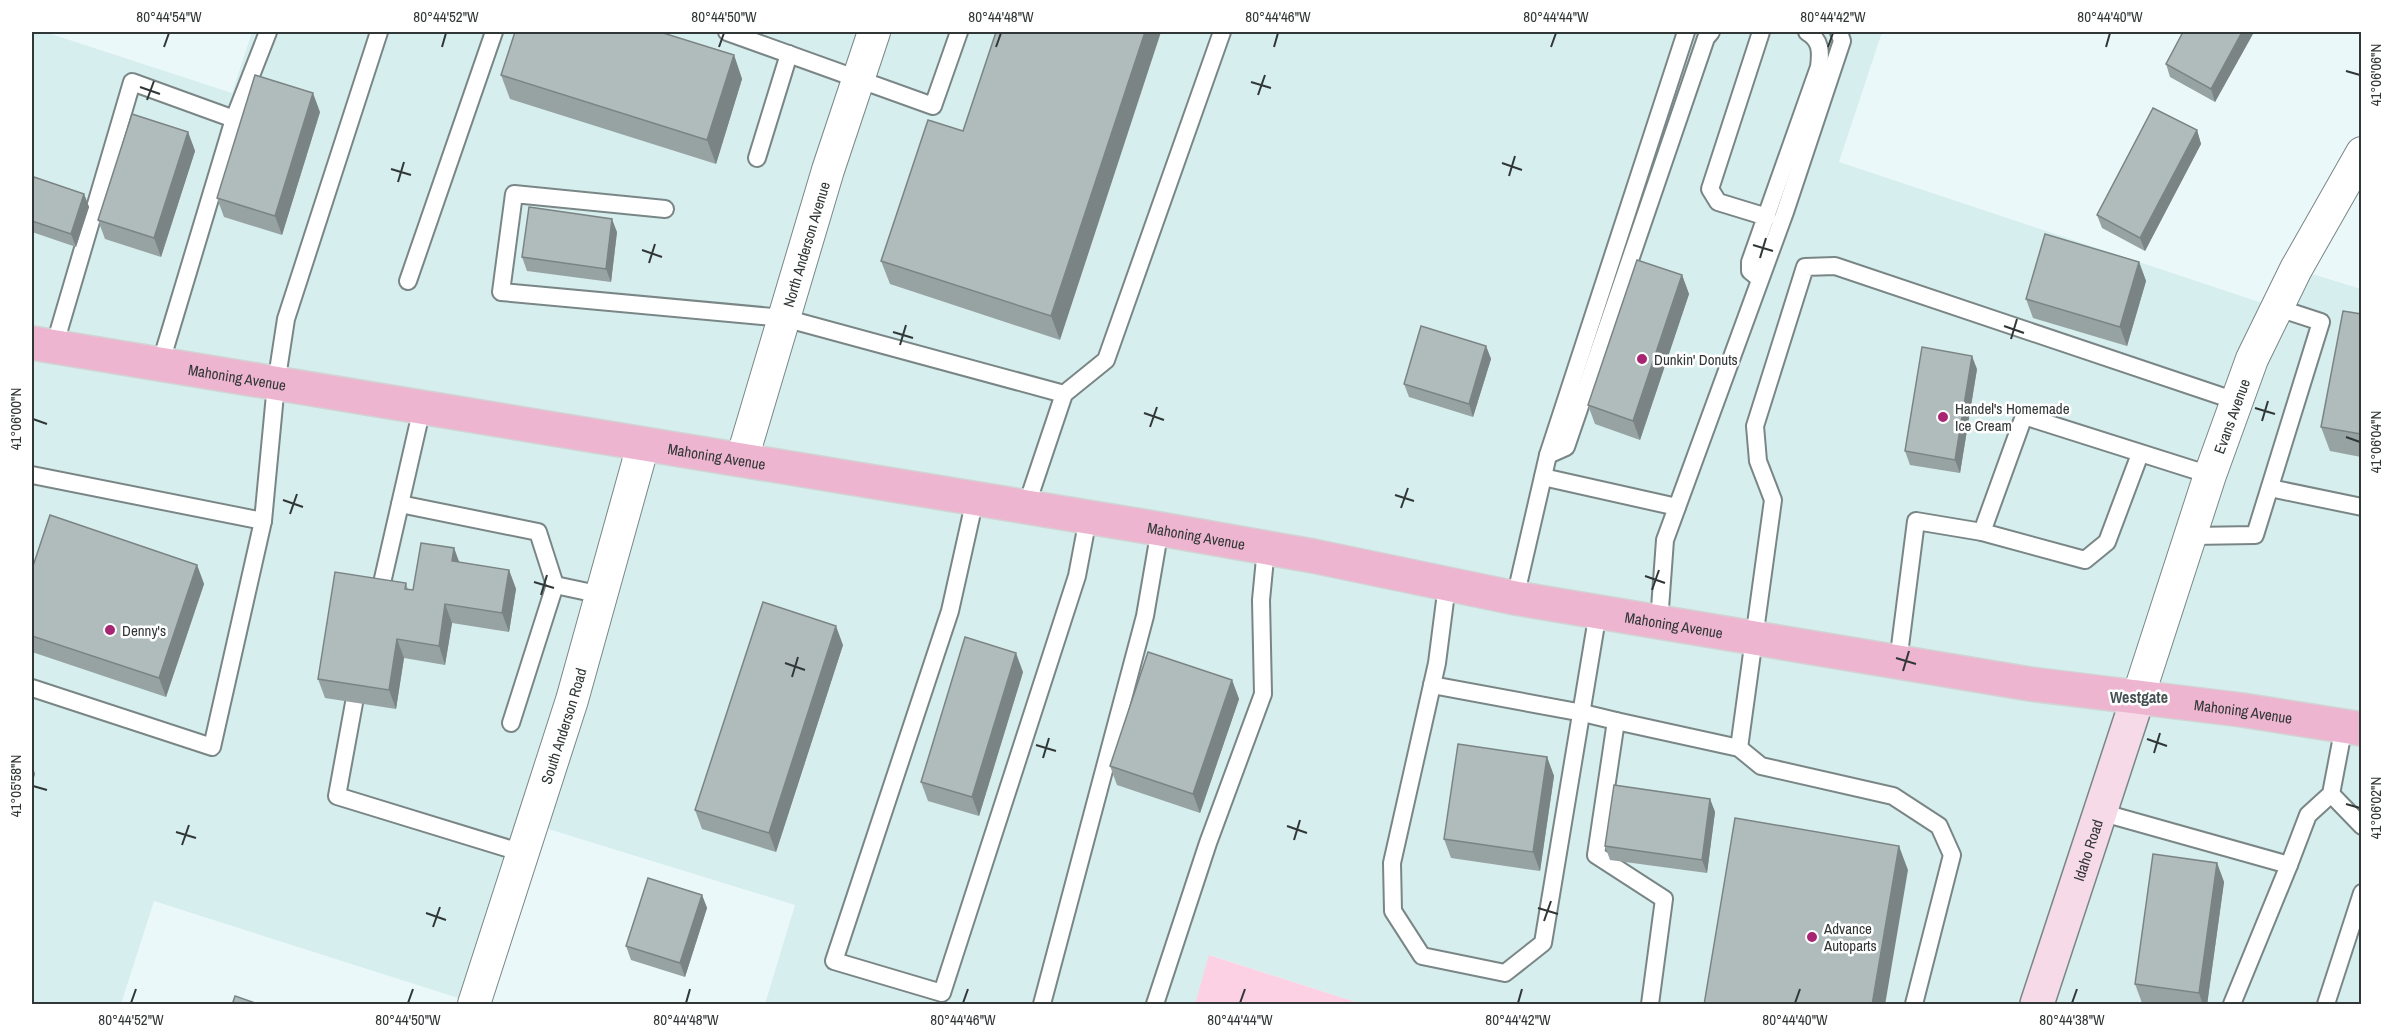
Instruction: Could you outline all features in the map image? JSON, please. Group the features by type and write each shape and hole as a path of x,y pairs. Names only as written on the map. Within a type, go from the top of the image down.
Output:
{"main road":[{"name":"Mahoning Avenue","path":"43,345 1161,529 1515,598 1752,638 2030,684 2242,710 2353,728"}],"street":[{"name":"North Anderson Avenue","path":"742,459 828,170 874,32"},
{"name":"Evans Avenue","path":"2138,697 2236,401 2296,269 2361,153"},
{"name":"South Anderson Road","path":"474,1005 572,700 643,445"},
{"name":"Idaho Road","path":"2046,1002 2100,812 2138,697"}],"lane":[{"path":"160,364 234,119 268,32"},
{"path":"32,688 212,747 263,521 276,384 286,319 379,32"},
{"path":"408,282 494,32"},
{"path":"727,32 749,35 789,54 933,106 958,32"},
{"path":"1026,507 1064,394 1106,360 1222,32"},
{"path":"1515,598 1548,455 1686,32"},
{"path":"1548,455 1566,447 1706,38 1711,32"},
{"path":"1761,32 1710,189 1718,202 1767,217"},
{"path":"1760,279 1750,271 1750,262 1819,67 1821,48 1813,35 1807,32"},
{"path":"1659,622 1665,540 1785,212 1842,41 1839,32"},
{"path":"757,158 789,54"},
{"path":"43,345 132,82 234,119"},
{"path":"665,209 514,194 501,292 784,318 1064,394"},
{"path":"1739,748 1752,638 1773,500 1758,461 1755,426 1805,267 1835,266 2236,401"},
{"path":"2191,536 2255,535 2321,322 2278,308"},
{"path":"379,596 422,408"},
{"path":"1982,532 2024,416 2210,475"},
{"path":"1898,662 1916,522 1982,532 2085,560 2107,542 2140,454"},
{"path":"32,475 263,521"},
{"path":"1543,477 1677,507"},
{"path":"2270,488 2361,507"},
{"path":"975,499 950,611 834,961 942,993 1077,576 1088,518"},
{"path":"400,504 538,532 555,585 511,723"},
{"path":"1042,1005 1145,616 1161,529"},
{"path":"1155,1005 1208,843 1263,694 1261,600 1266,548"},
{"path":"555,585 602,595"},
{"path":"1448,585 1432,686 1392,863 1393,911 1422,956 1504,973 1543,943 1598,612"},
{"path":"1432,686 1583,713 1739,748 1761,766 1893,796 1939,826 1952,855 1914,1005"},
{"path":"354,703 337,796 523,853"},
{"path":"1616,721 1596,855 1664,899 1650,1005"},
{"path":"2232,1005 2308,815 2331,794 2353,728"},
{"path":"2331,794 2361,826"},
{"path":"2100,812 2289,865"},
{"path":"2326,1005 2361,893"}],"shaded area":[{"path":"32,32 45,32 232,93 252,32 1882,32 1839,162 2277,308 2296,269 2361,289 2361,1004 1362,1004 1210,955 1195,1004 765,1004 795,905 532,824 474,1003 154,901 121,1004 32,1004"},
{"path":"1209,955 1362,1004 1195,1004"}],"building":[{"path":"515,32 660,32 734,55 707,140 501,75"},
{"path":"996,32 1145,32 1051,316 881,261 928,120 963,131"},
{"path":"2183,32 2242,32 2211,89 2166,64"},
{"path":"255,75 313,93 275,216 217,198"},
{"path":"2153,108 2197,130 2140,238 2097,215"},
{"path":"132,114 188,132 154,238 98,220"},
{"path":"34,177 84,194 71,234 32,221"},
{"path":"529,207 612,219 606,269 522,257"},
{"path":"2045,234 2139,262 2120,327 2026,299"},
{"name":"Dunkin' Donuts","path":"1637,260 1682,275 1633,421 1588,405"},
{"path":"2343,311 2361,314 2361,434 2321,427"},
{"path":"1421,326 1486,346 1469,404 1404,384"},
{"name":"Handel's Homemade Ice Cream","path":"1922,347 1972,356 1955,460 1905,451"},
{"name":"Denny's","path":"50,515 197,565 159,678 32,636 32,569"},
{"path":"421,543 454,548 452,561 509,570 502,613 445,604 439,646 397,639 389,690 318,679 335,572 406,583 405,589 413,590"},
{"path":"763,602 836,626 769,833 695,810"},
{"path":"965,637 1016,653 972,797 921,782"},
{"path":"1148,652 1232,680 1193,794 1110,766"},
{"path":"1458,744 1547,757 1533,852 1444,839"},
{"path":"1614,785 1710,799 1702,860 1605,846"},
{"name":"Advance Autoparts","path":"1735,818 1899,846 1872,1005 1704,1005"},
{"path":"2153,854 2217,863 2199,993 2135,984"},
{"path":"648,878 702,895 680,963 626,946"},
{"path":"235,996 261,1005 232,1005"}],"place":[{"name":"Dunkin' Donuts","path":"1642,359"},
{"name":"Handel's Homemade Ice Cream","path":"1943,417"},
{"name":"Denny's","path":"110,630"},
{"name":"Advance Autoparts","path":"1812,937"}],"district":[{"name":"Westgate","path":"2139,697"}]}
